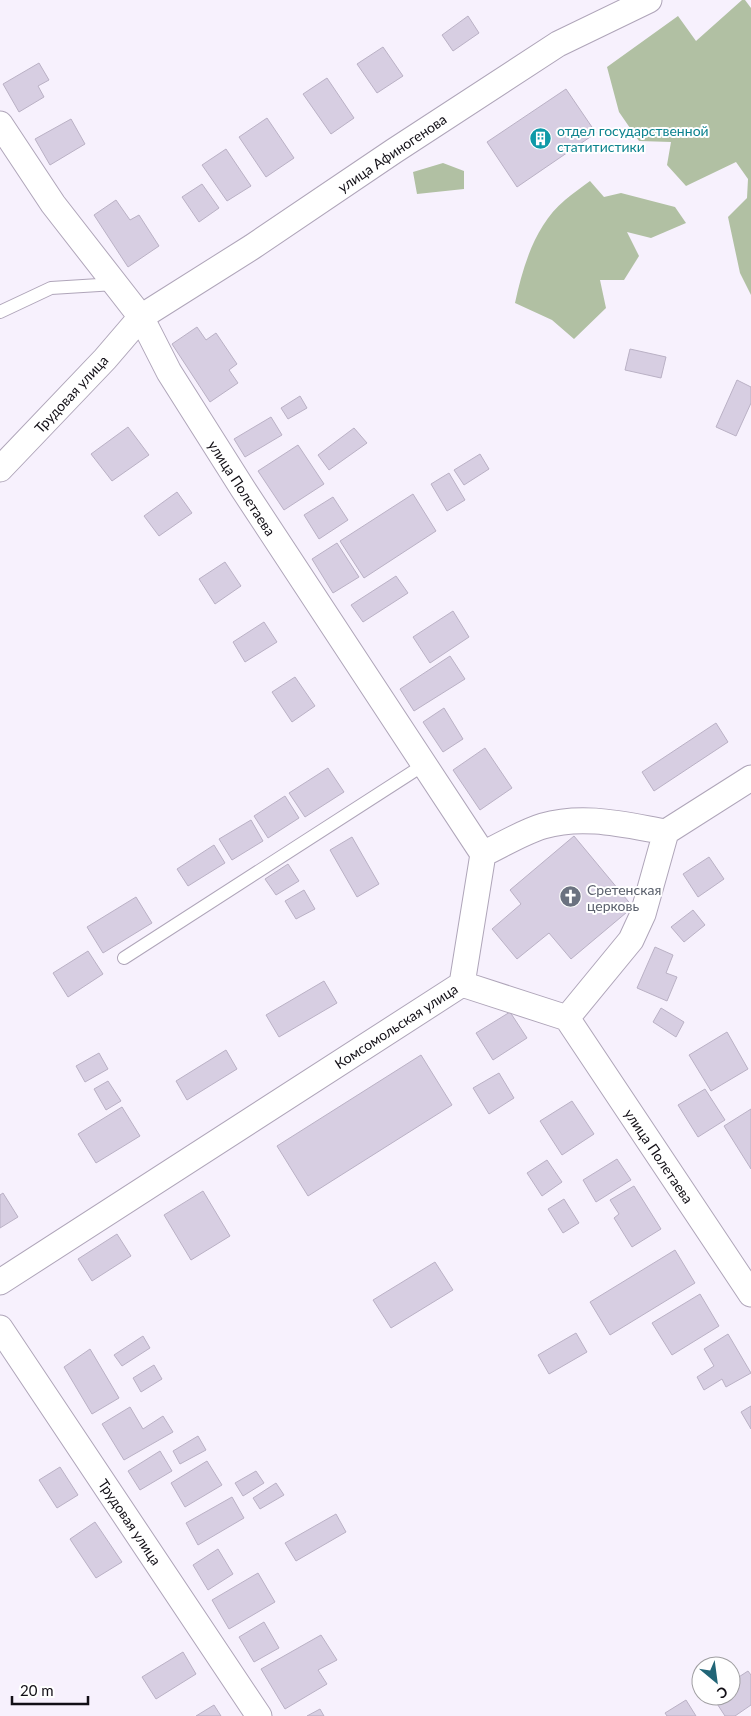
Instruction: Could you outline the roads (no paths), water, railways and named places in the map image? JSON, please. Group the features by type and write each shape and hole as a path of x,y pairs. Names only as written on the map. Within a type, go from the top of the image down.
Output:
{"street":[{"name":"улица Афиногенова","path":"141,317 252,247 558,44 649,0"},
{"name":"улица Полетаева","path":"0,124 53,204 141,317 169,372 237,481 483,854"},
{"name":"Трудовая улица","path":"0,469 105,359 141,317"},
{"path":"483,854 542,827 561,822 588,820 666,832 751,778"},
{"path":"462,984 567,1018 631,940 643,914 666,832"},
{"name":"Комсомольская улица","path":"0,1282 462,984 483,854"},
{"name":"улица Полетаева","path":"567,1018 751,1294"},
{"name":"Трудовая улица","path":"0,1328 259,1716"}],"lane":[{"path":"0,312 51,288 115,284"},
{"path":"124,958 425,764"}],"place":[{"name":"отдел государственной статитистики","path":"541,138"},
{"name":"Сретенская церковь","path":"571,897"}]}
